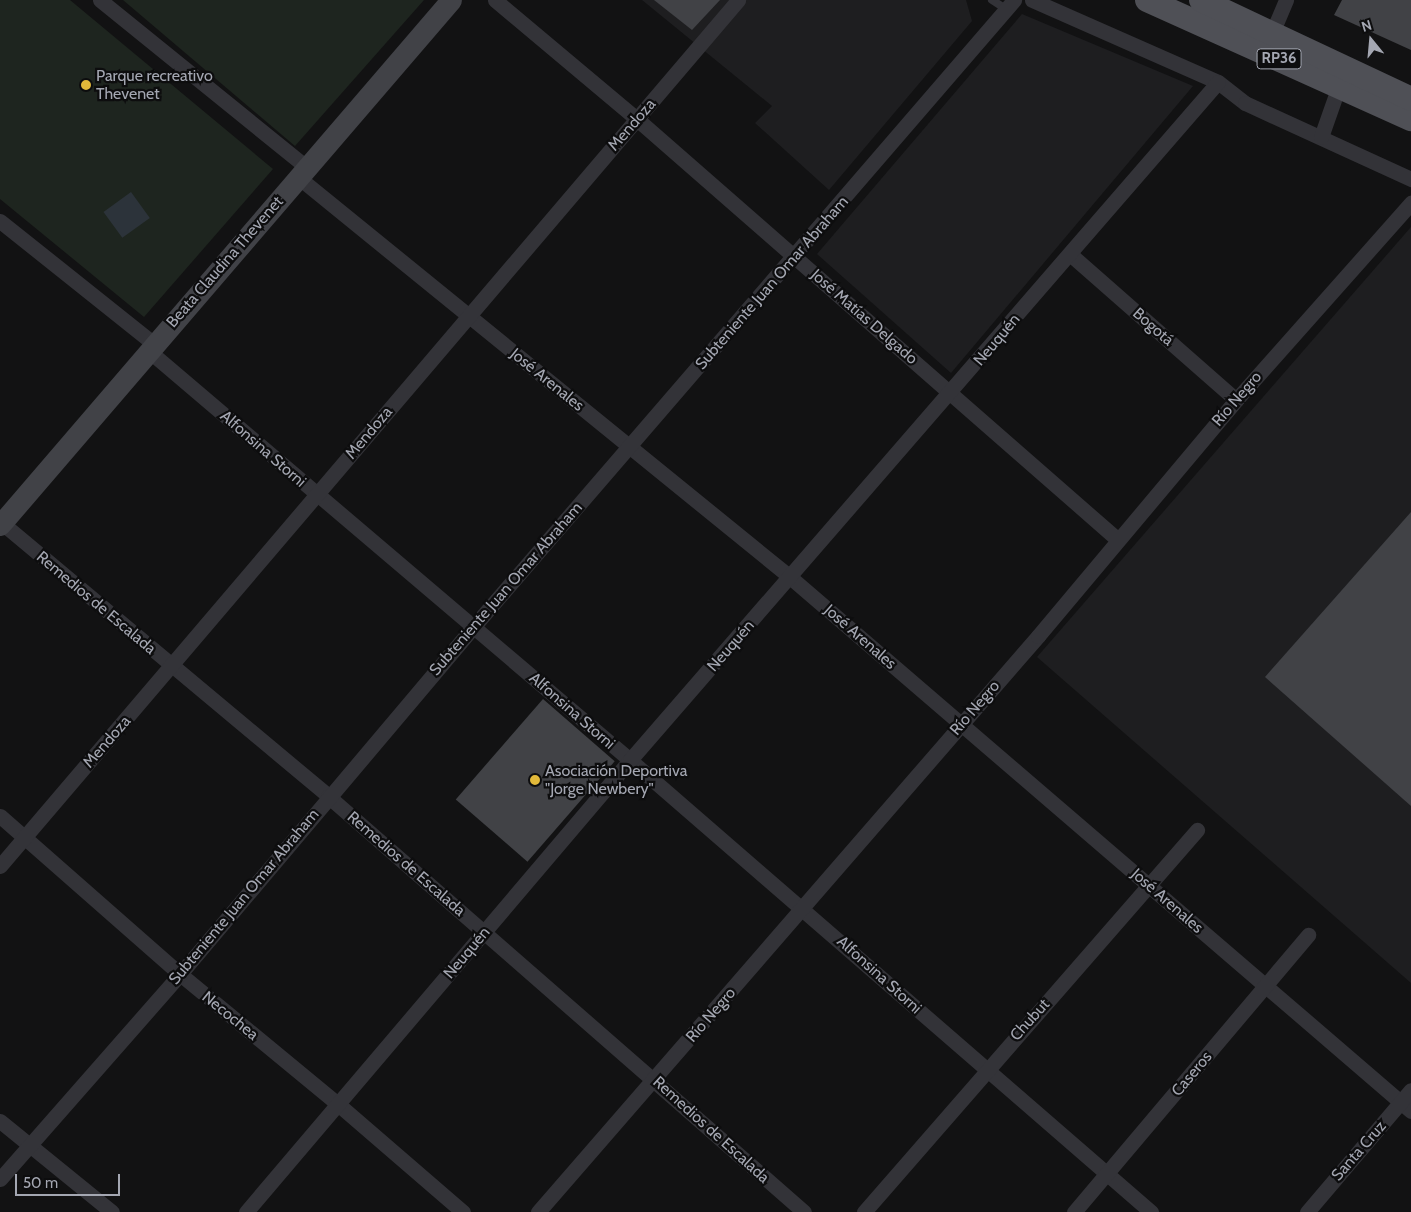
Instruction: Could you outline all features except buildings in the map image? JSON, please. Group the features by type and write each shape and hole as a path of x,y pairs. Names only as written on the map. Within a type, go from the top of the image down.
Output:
{"main road":[{"name":"Beata Claudina Thevenet","path":"1,524 450,0"},
{"name":"RP36","path":"1147,0 1411,119"},
{"name":"RP36","path":"1201,0 1411,99"}],"street":[{"name":"José Arenales","path":"100,0 467,316 790,577 1406,1107"},
{"name":"José Matías Delgado","path":"495,0 638,120 1117,539"},
{"name":"Mendoza","path":"0,866 172,666 467,316 638,120 738,0"},
{"path":"1032,0 1218,82 1245,103 1411,179"},
{"path":"1272,33 1286,0"},
{"name":"Subteniente Juan Omar Abraham","path":"0,1178 180,974 328,796 796,257 1010,5"},
{"name":"Neuquén","path":"246,1212 339,1105 630,760 951,394 1218,82"},
{"path":"1321,137 1338,86"},
{"name":"Río Negro","path":"540,1211 1038,636 1117,539 1236,400 1411,203"},
{"name":"Alfonsina Storni","path":"0,221 152,347 316,495 474,626 1151,1212"},
{"name":"Bogotá","path":"1070,254 1236,400"},
{"name":"Remedios de Escalada","path":"1,524 328,796 804,1212"},
{"name":"Necochea","path":"0,816 180,974 339,1105 463,1212"},
{"name":"Chubut","path":"864,1212 985,1070 1150,886 1197,830"},
{"name":"Caseros","path":"1074,1212 1308,935"},
{"name":"Santa Cruz","path":"1307,1212 1406,1107 1411,1090"},
{"path":"0,1121 112,1212"}],"lane":[{"path":"992,0 1010,5"}],"shaded area":[{"name":"Parque recreativo Thevenet","path":"0,0 70,0 273,169 144,317 0,199"},
{"path":"123,0 424,0 295,146"},
{"path":"642,0 966,0 972,21 829,190 755,123 772,106"},
{"path":"1022,14 1193,86 951,373 817,254"},
{"path":"131,192 150,218 122,238 103,212"},
{"path":"1411,227 1411,983 1037,657"}],"place":[{"name":"Parque recreativo Thevenet","path":"86,85"},
{"name":"Asociación Deportiva \"Jorge Newbery\"","path":"535,780"}]}
